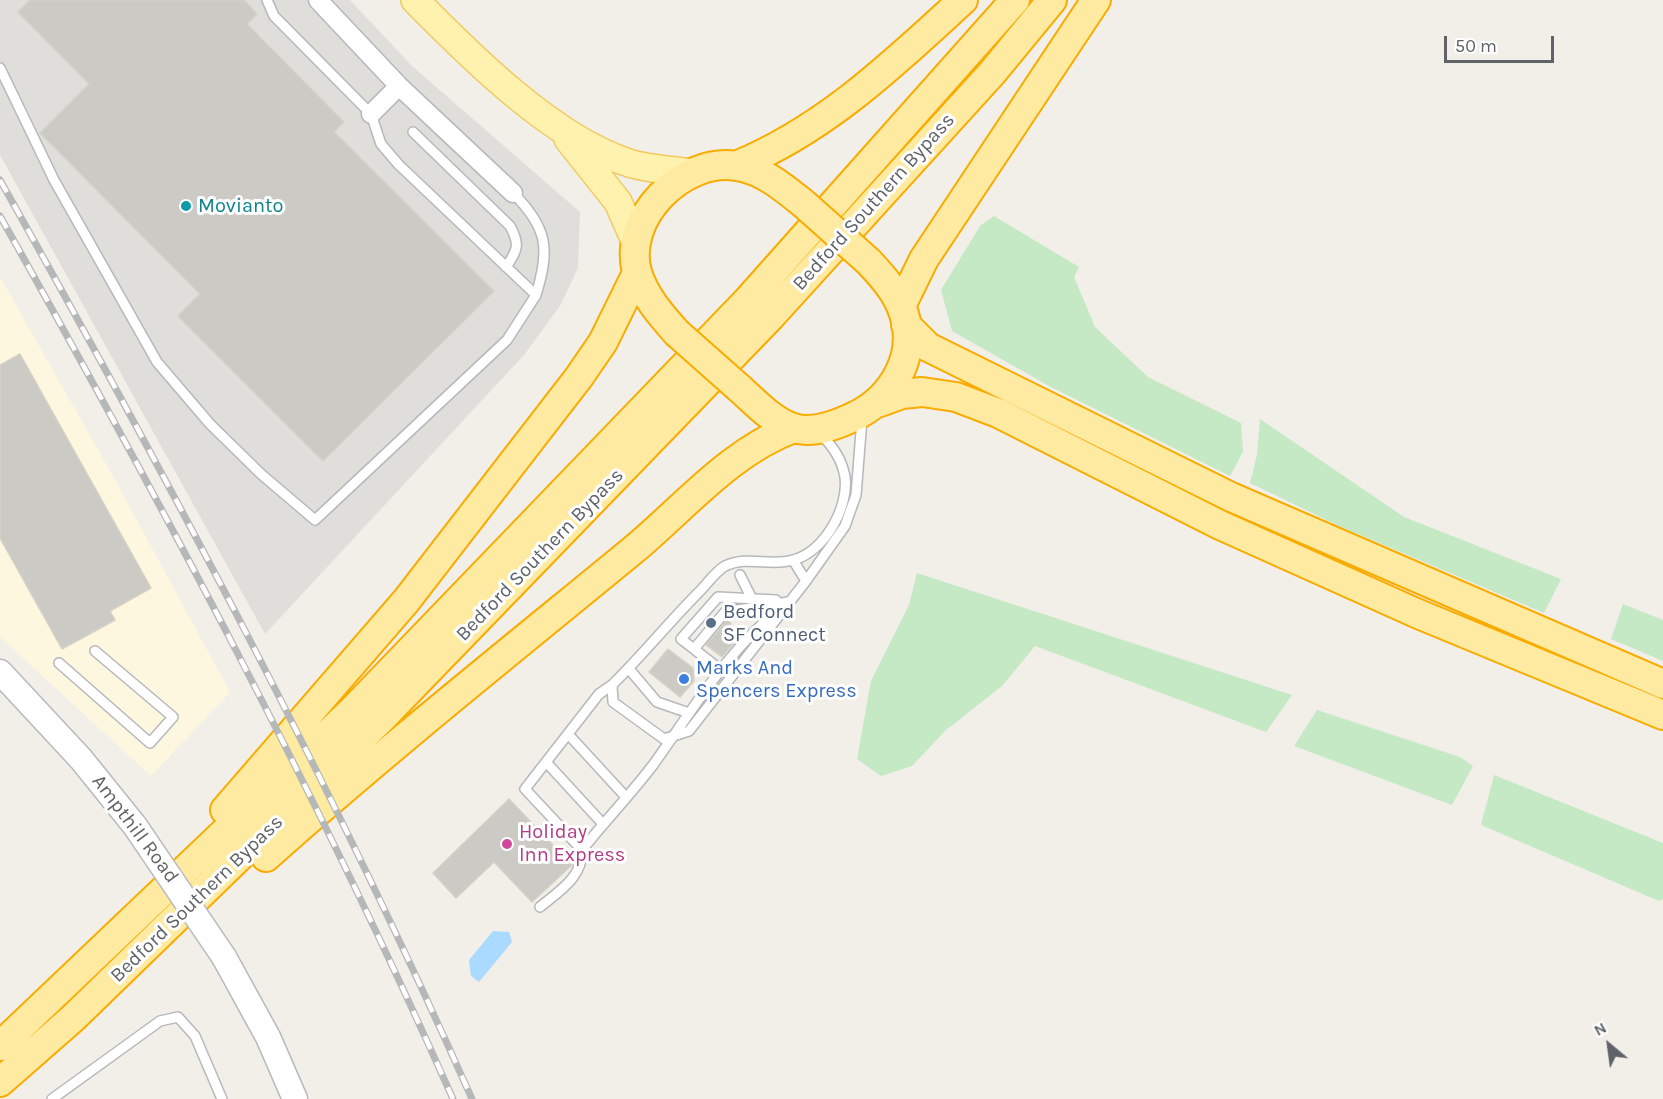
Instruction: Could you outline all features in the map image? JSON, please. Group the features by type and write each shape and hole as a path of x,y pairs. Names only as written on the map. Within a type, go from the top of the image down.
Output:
{"highway":[{"path":"805,429 770,415 677,333 655,308 637,273 634,251 644,221 657,199 673,182 692,173 736,166 773,151 843,106 963,0"},
{"name":"Bedford Southern Bypass","path":"0,1044 351,712 748,300 1015,0"},
{"name":"Bedford Southern Bypass","path":"0,1082 73,1018 381,718 770,317 992,73 1052,0"},
{"path":"871,408 903,367 907,345 904,315 924,259 1096,0"},
{"path":"736,166 761,173 804,204 868,262 887,282 904,315 928,347 1231,497 1663,684"},
{"path":"0,1044 213,824 406,601 585,368 603,342 637,273"},
{"path":"73,1018 177,936 339,792 639,545 746,452 772,436 805,429 871,408 902,394 922,392 956,397 998,413 1231,530 1416,613 1663,715"}],"main road":[{"path":"415,0 467,50 559,129 618,202 636,243"},
{"path":"559,129 608,155 631,163 692,173"},
{"name":"Ampthill Road","path":"0,672 81,759 135,826 224,957 263,1028 295,1099"}],"street":[{"path":"318,0 399,86 513,193"},
{"path":"371,114 399,86"}],"lane":[{"path":"267,0 274,16 371,114 381,144 399,165 536,295"},
{"path":"0,68 54,180 157,362 210,424 261,474 315,520 507,340 536,295 543,271 545,242 539,223 513,193"},
{"path":"413,132 510,226 518,239 515,254 506,267"},
{"path":"612,685 613,702 664,739 689,731 806,581 845,526 856,495 871,408"},
{"path":"582,850 525,789 599,694 629,669 660,631 724,567 748,559 780,562 793,560 820,543 837,518 844,495 845,476 834,447 805,429"},
{"path":"793,560 806,581"},
{"path":"740,575 751,597"},
{"path":"722,671 681,639 718,597 751,597 790,601"},
{"path":"694,649 725,612 790,601"},
{"path":"540,907 577,874 582,864 582,850 652,766 670,737 754,628 790,601"},
{"path":"59,663 150,743 173,717 95,651"},
{"path":"629,669 657,702 689,713"},
{"path":"568,734 626,796"},
{"path":"546,762 603,824"},
{"path":"52,1099 160,1021 178,1017 195,1035 222,1099"}],"shaded area":[{"path":"0,0 350,0 412,66 580,212 578,268 560,306 524,355 265,634 0,155"},
{"path":"0,277 114,478 230,692 151,776 0,637"}],"green space":[{"path":"994,216 1079,267 1074,277 1095,327 1148,377 1241,423 1243,452 1230,476 1049,386 952,331 941,290 980,226"},
{"path":"1260,419 1404,517 1561,579 1544,613 1339,526 1250,483 1257,455"},
{"path":"917,573 1292,695 1266,732 1035,646 1002,686 946,730 912,766 881,776 857,759 871,681 909,605"},
{"path":"1623,604 1663,620 1663,661 1611,639"},
{"path":"1317,710 1460,757 1473,766 1452,805 1294,746"},
{"path":"1494,775 1663,843 1663,899 1659,901 1481,825"}],"water":[{"path":"493,931 509,932 512,942 479,982 471,976 469,960"}],"building":[{"path":"30,0 244,0 257,14 247,24 344,122 334,132 494,291 323,461 178,316 200,294 40,133 89,84 18,12"},
{"path":"20,354 151,588 110,611 115,620 62,649 0,538 0,365"},
{"path":"727,620 731,623 723,634 734,643 722,657 706,645"},
{"path":"668,649 693,668 694,681 680,697 649,672"},
{"name":"Holiday Inn Express","path":"509,799 572,865 532,902 494,862 456,898 433,873"}],"railway":[{"path":"0,180 247,634 363,865 472,1099"},
{"path":"0,216 237,652 348,874 453,1099"}],"place":[{"name":"Movianto","path":"186,206"},
{"name":"Bedford SF Connect","path":"711,623"},
{"name":"Marks And Spencers Express","path":"684,679"},
{"name":"Holiday Inn Express","path":"507,844"}]}
